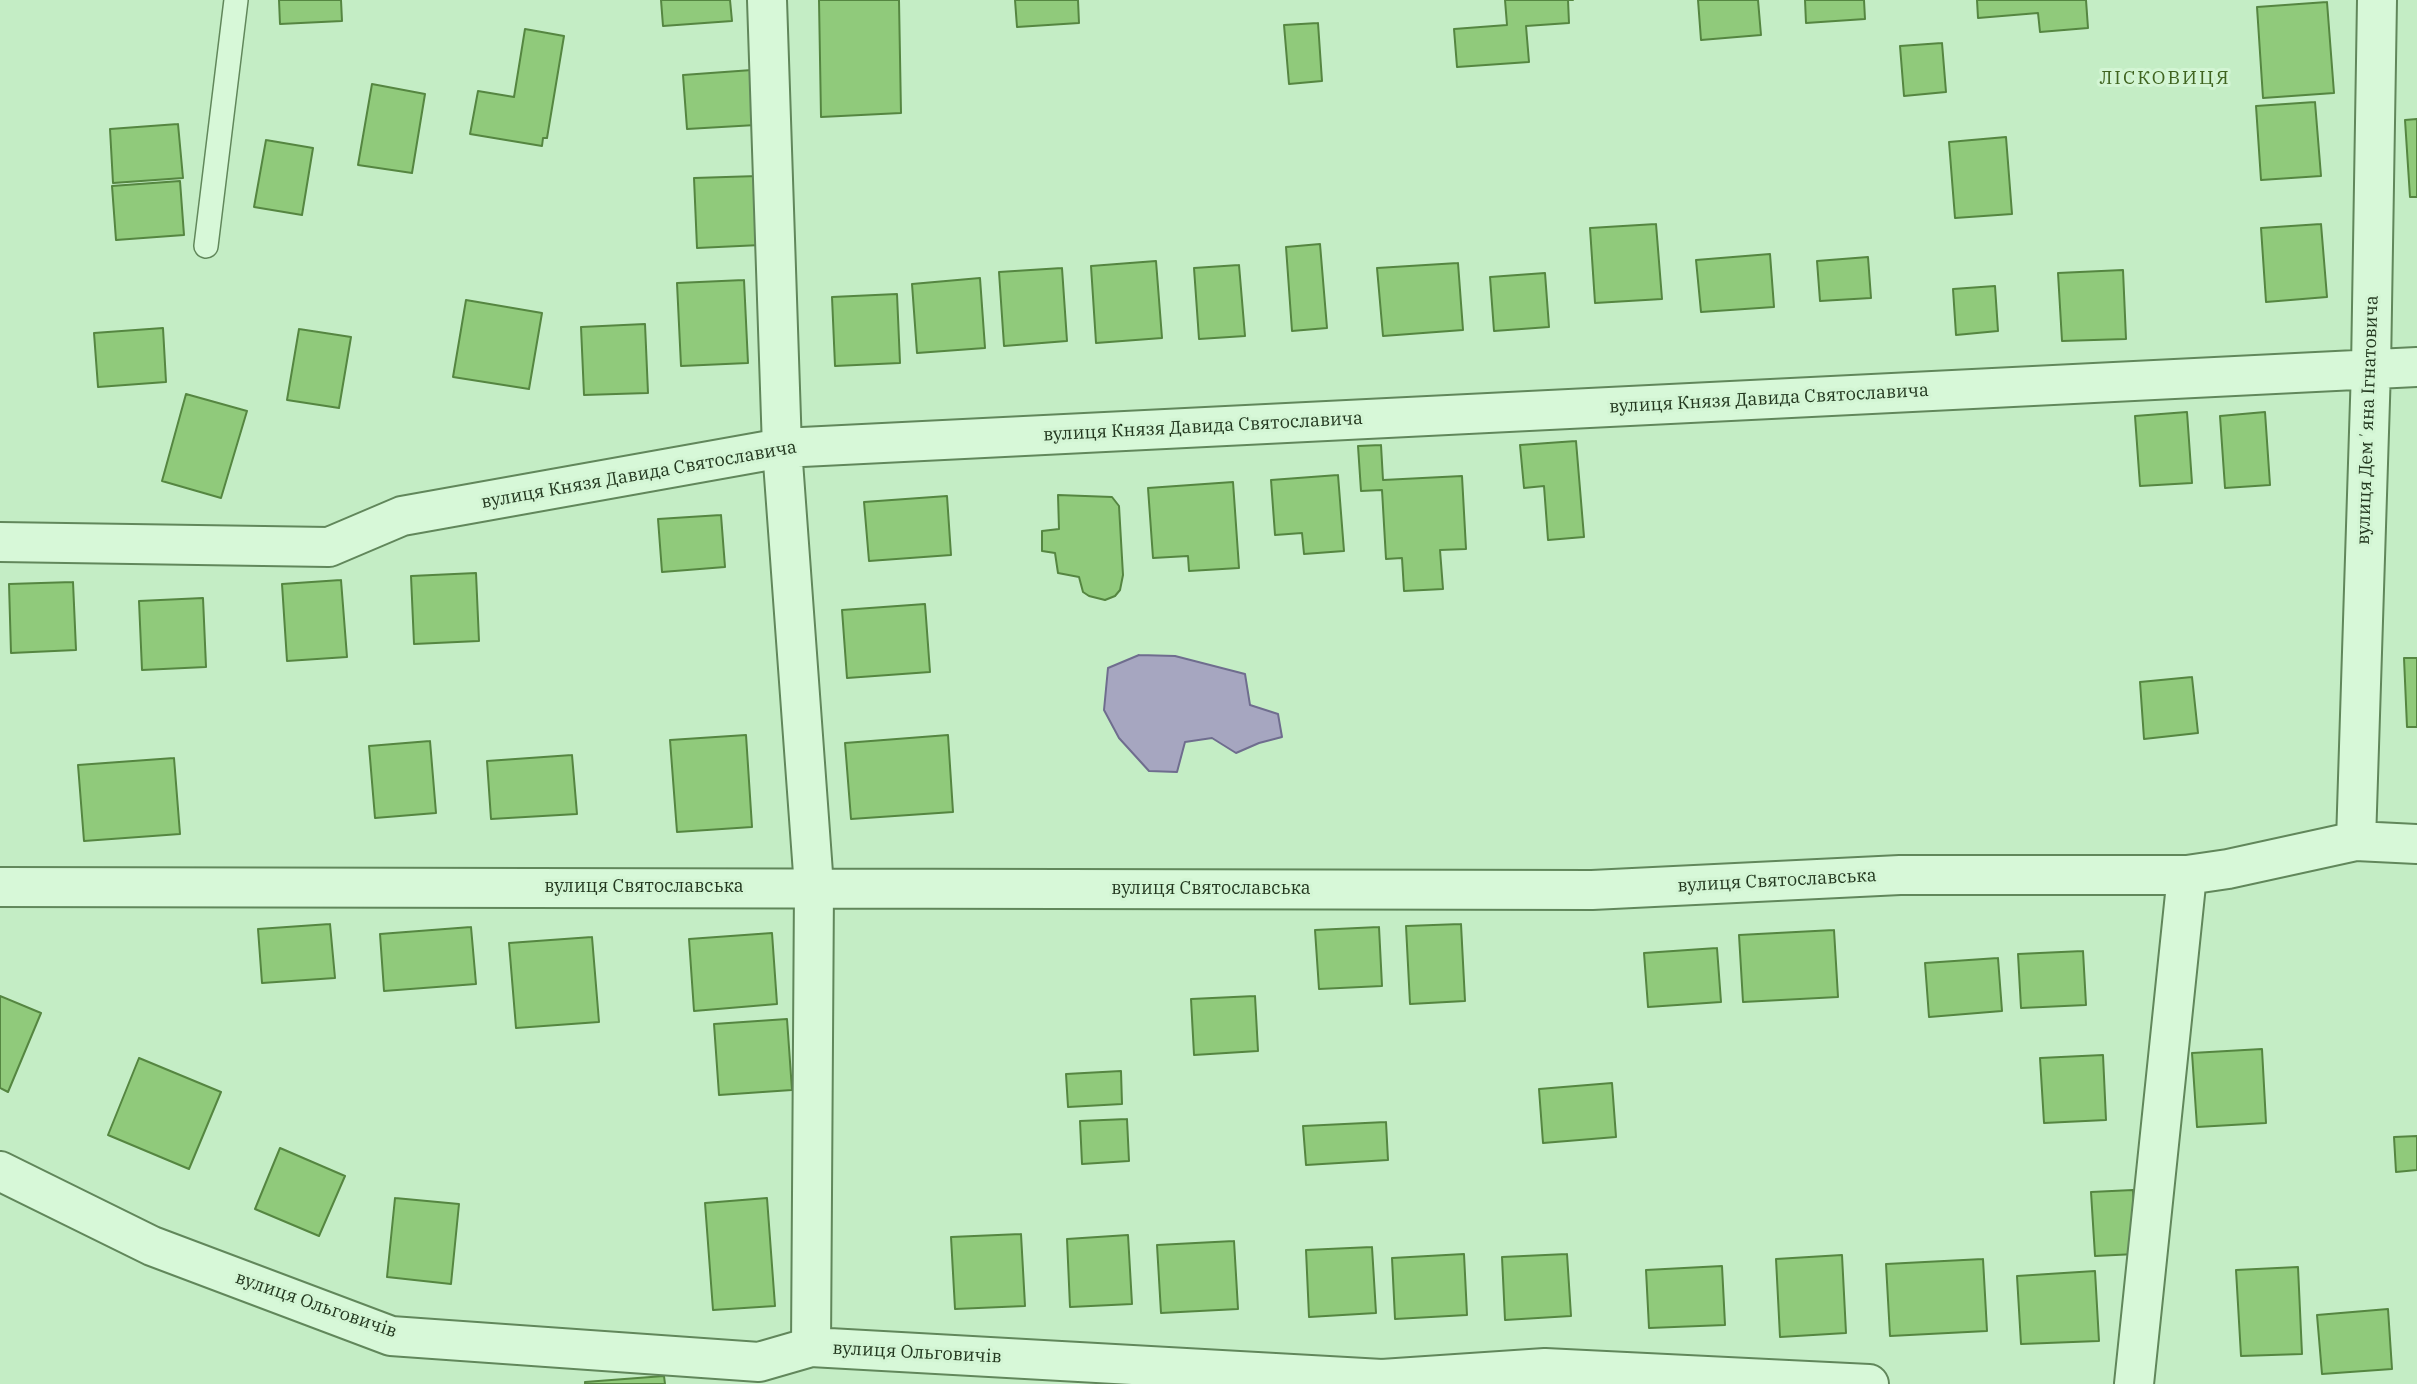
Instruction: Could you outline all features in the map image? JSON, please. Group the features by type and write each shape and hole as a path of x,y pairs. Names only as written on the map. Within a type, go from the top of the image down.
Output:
{"street":[{"path":"767,0 782,448 814,887 811,1348"},
{"name":"вулиця Демʼяна Ігнатовича","path":"2356,841 2371,369 2377,0"},
{"name":"вулиця Князя Давида Святославича","path":"0,542 329,547 402,516 782,448 2417,367"},
{"name":"вулиця Святославська","path":"0,887 1592,890 1899,875 2187,876 2356,841 2417,844"},
{"path":"2134,1384 2187,876"},
{"name":"вулиця Ольговичів","path":"0,1171 152,1246 391,1335 759,1363 811,1348 1382,1382 1545,1368 1869,1384"}],"lane":[{"path":"206,246 236,0"}],"water":[{"path":"1139,655 1175,656 1245,674 1250,705 1278,714 1282,737 1236,753 1212,738 1185,742 1177,772 1149,771 1119,738 1104,710 1108,668"}],"building":[{"path":"279,0 341,0 342,21 280,24"},
{"path":"661,0 730,0 732,21 663,26"},
{"path":"819,0 899,0 901,113 821,117"},
{"path":"1015,0 1078,0 1079,23 1017,27"},
{"path":"1505,0 1568,0 1569,23 1526,26 1529,62 1457,67 1454,29 1507,25"},
{"path":"1698,0 1758,0 1761,35 1701,40"},
{"path":"1805,0 1864,0 1865,19 1806,23"},
{"path":"1977,0 2086,0 2088,28 2040,32 2038,13 1978,18"},
{"path":"2327,2 2334,93 2263,98 2257,7"},
{"path":"1318,23 1322,81 1289,84 1284,25"},
{"path":"525,29 564,36 547,138 543,138 542,146 470,134 478,91 514,97"},
{"path":"1942,43 1946,92 1904,96 1900,46"},
{"path":"752,70 756,125 687,129 683,75"},
{"path":"372,84 425,94 412,173 358,165"},
{"path":"2315,102 2321,176 2261,180 2256,106"},
{"path":"2417,119 2417,197 2410,197 2405,120"},
{"path":"178,124 183,178 113,183 110,129"},
{"path":"2006,137 2012,214 1955,218 1949,142"},
{"path":"266,140 313,148 302,215 254,207"},
{"path":"758,176 761,245 697,248 694,178"},
{"path":"180,181 184,235 116,240 112,186"},
{"path":"1656,224 1662,299 1595,303 1590,228"},
{"path":"2321,224 2327,297 2266,302 2261,228"},
{"path":"1320,244 1327,328 1292,331 1286,247"},
{"path":"1770,254 1774,307 1701,312 1696,260"},
{"path":"1868,257 1871,298 1820,301 1817,261"},
{"path":"1156,261 1162,338 1096,343 1091,266"},
{"path":"1458,263 1463,330 1383,336 1377,268"},
{"path":"1239,265 1245,336 1199,339 1194,268"},
{"path":"1062,268 1067,341 1004,346 999,272"},
{"path":"2123,270 2126,339 2062,341 2058,273"},
{"path":"1545,273 1549,327 1494,331 1490,277"},
{"path":"980,278 985,348 917,353 912,284"},
{"path":"744,280 748,363 681,366 677,283"},
{"path":"1995,286 1998,331 1956,335 1953,289"},
{"path":"897,294 900,363 835,366 832,297"},
{"path":"466,300 542,313 529,389 453,377"},
{"path":"645,324 648,393 584,395 581,327"},
{"path":"163,328 166,382 98,387 94,333"},
{"path":"299,329 351,337 339,408 287,400"},
{"path":"186,394 247,411 221,498 162,481"},
{"path":"2187,412 2192,483 2140,486 2135,416"},
{"path":"2265,412 2270,485 2225,488 2220,416"},
{"path":"1576,441 1584,537 1548,540 1544,486 1524,488 1520,445"},
{"path":"1381,445 1383,480 1462,476 1466,549 1440,550 1443,589 1404,591 1402,558 1386,559 1382,490 1361,491 1358,446"},
{"path":"1338,475 1344,551 1304,554 1302,533 1275,535 1271,480"},
{"path":"1233,482 1239,568 1189,571 1188,556 1153,558 1148,488"},
{"path":"1058,495 1112,497 1119,506 1123,575 1120,590 1115,596 1105,600 1089,596 1083,592 1079,577 1058,573 1055,553 1042,551 1042,531 1059,529"},
{"path":"947,496 951,555 869,561 864,502"},
{"path":"721,515 725,567 662,572 658,519"},
{"path":"476,573 479,641 414,644 411,576"},
{"path":"341,580 347,657 287,661 282,584"},
{"path":"73,582 76,650 11,653 9,584"},
{"path":"203,598 206,667 142,670 139,601"},
{"path":"925,604 930,672 847,678 842,610"},
{"path":"2404,658 2417,658 2417,727 2407,727"},
{"path":"2192,677 2198,733 2144,739 2140,682"},
{"path":"746,735 752,827 677,832 670,740"},
{"path":"948,735 953,812 851,819 845,743"},
{"path":"430,741 436,813 375,818 369,746"},
{"path":"572,755 577,814 491,819 487,761"},
{"path":"174,758 180,834 84,841 78,765"},
{"path":"330,924 335,978 262,983 258,929"},
{"path":"1461,924 1465,1001 1410,1004 1406,926"},
{"path":"471,927 476,984 384,991 380,934"},
{"path":"1379,927 1382,986 1319,989 1315,930"},
{"path":"1834,930 1838,997 1743,1002 1739,935"},
{"path":"772,933 777,1004 694,1011 689,939"},
{"path":"592,937 599,1022 516,1028 509,943"},
{"path":"1717,948 1721,1002 1648,1007 1644,953"},
{"path":"2083,951 2086,1005 2021,1008 2018,954"},
{"path":"1998,958 2002,1011 1929,1017 1925,963"},
{"path":"0,996 41,1013 8,1092 0,1088"},
{"path":"1255,996 1258,1051 1194,1055 1191,999"},
{"path":"787,1019 792,1090 719,1095 714,1024"},
{"path":"2262,1049 2266,1123 2197,1127 2192,1053"},
{"path":"2103,1055 2106,1120 2044,1123 2040,1058"},
{"path":"139,1058 221,1092 189,1169 108,1135"},
{"path":"1121,1071 1122,1104 1068,1107 1066,1074"},
{"path":"1612,1083 1616,1137 1543,1143 1539,1089"},
{"path":"1127,1119 1129,1161 1082,1164 1080,1121"},
{"path":"1386,1122 1388,1160 1306,1165 1303,1126"},
{"path":"2417,1136 2417,1170 2396,1172 2394,1137"},
{"path":"280,1148 345,1176 319,1236 255,1209"},
{"path":"2133,1190 2136,1254 2095,1256 2091,1192"},
{"path":"395,1198 459,1204 451,1284 387,1277"},
{"path":"767,1198 775,1306 713,1310 705,1203"},
{"path":"1021,1234 1025,1306 955,1309 951,1237"},
{"path":"1128,1235 1132,1304 1070,1307 1067,1239"},
{"path":"1234,1241 1238,1309 1161,1313 1157,1245"},
{"path":"1372,1247 1376,1313 1309,1317 1306,1250"},
{"path":"1464,1254 1467,1315 1395,1319 1392,1258"},
{"path":"1567,1254 1571,1316 1505,1320 1502,1257"},
{"path":"1842,1255 1846,1333 1780,1337 1776,1259"},
{"path":"1983,1259 1987,1331 1890,1336 1886,1264"},
{"path":"1722,1266 1725,1325 1649,1328 1646,1270"},
{"path":"2298,1267 2302,1354 2241,1356 2236,1270"},
{"path":"2095,1271 2099,1341 2021,1344 2017,1276"},
{"path":"2388,1309 2392,1369 2322,1374 2317,1315"},
{"path":"664,1376 665,1384 585,1384 585,1382"}],"district":[{"name":"ЛІСКОВИЦЯ","path":"2165,79"}]}
